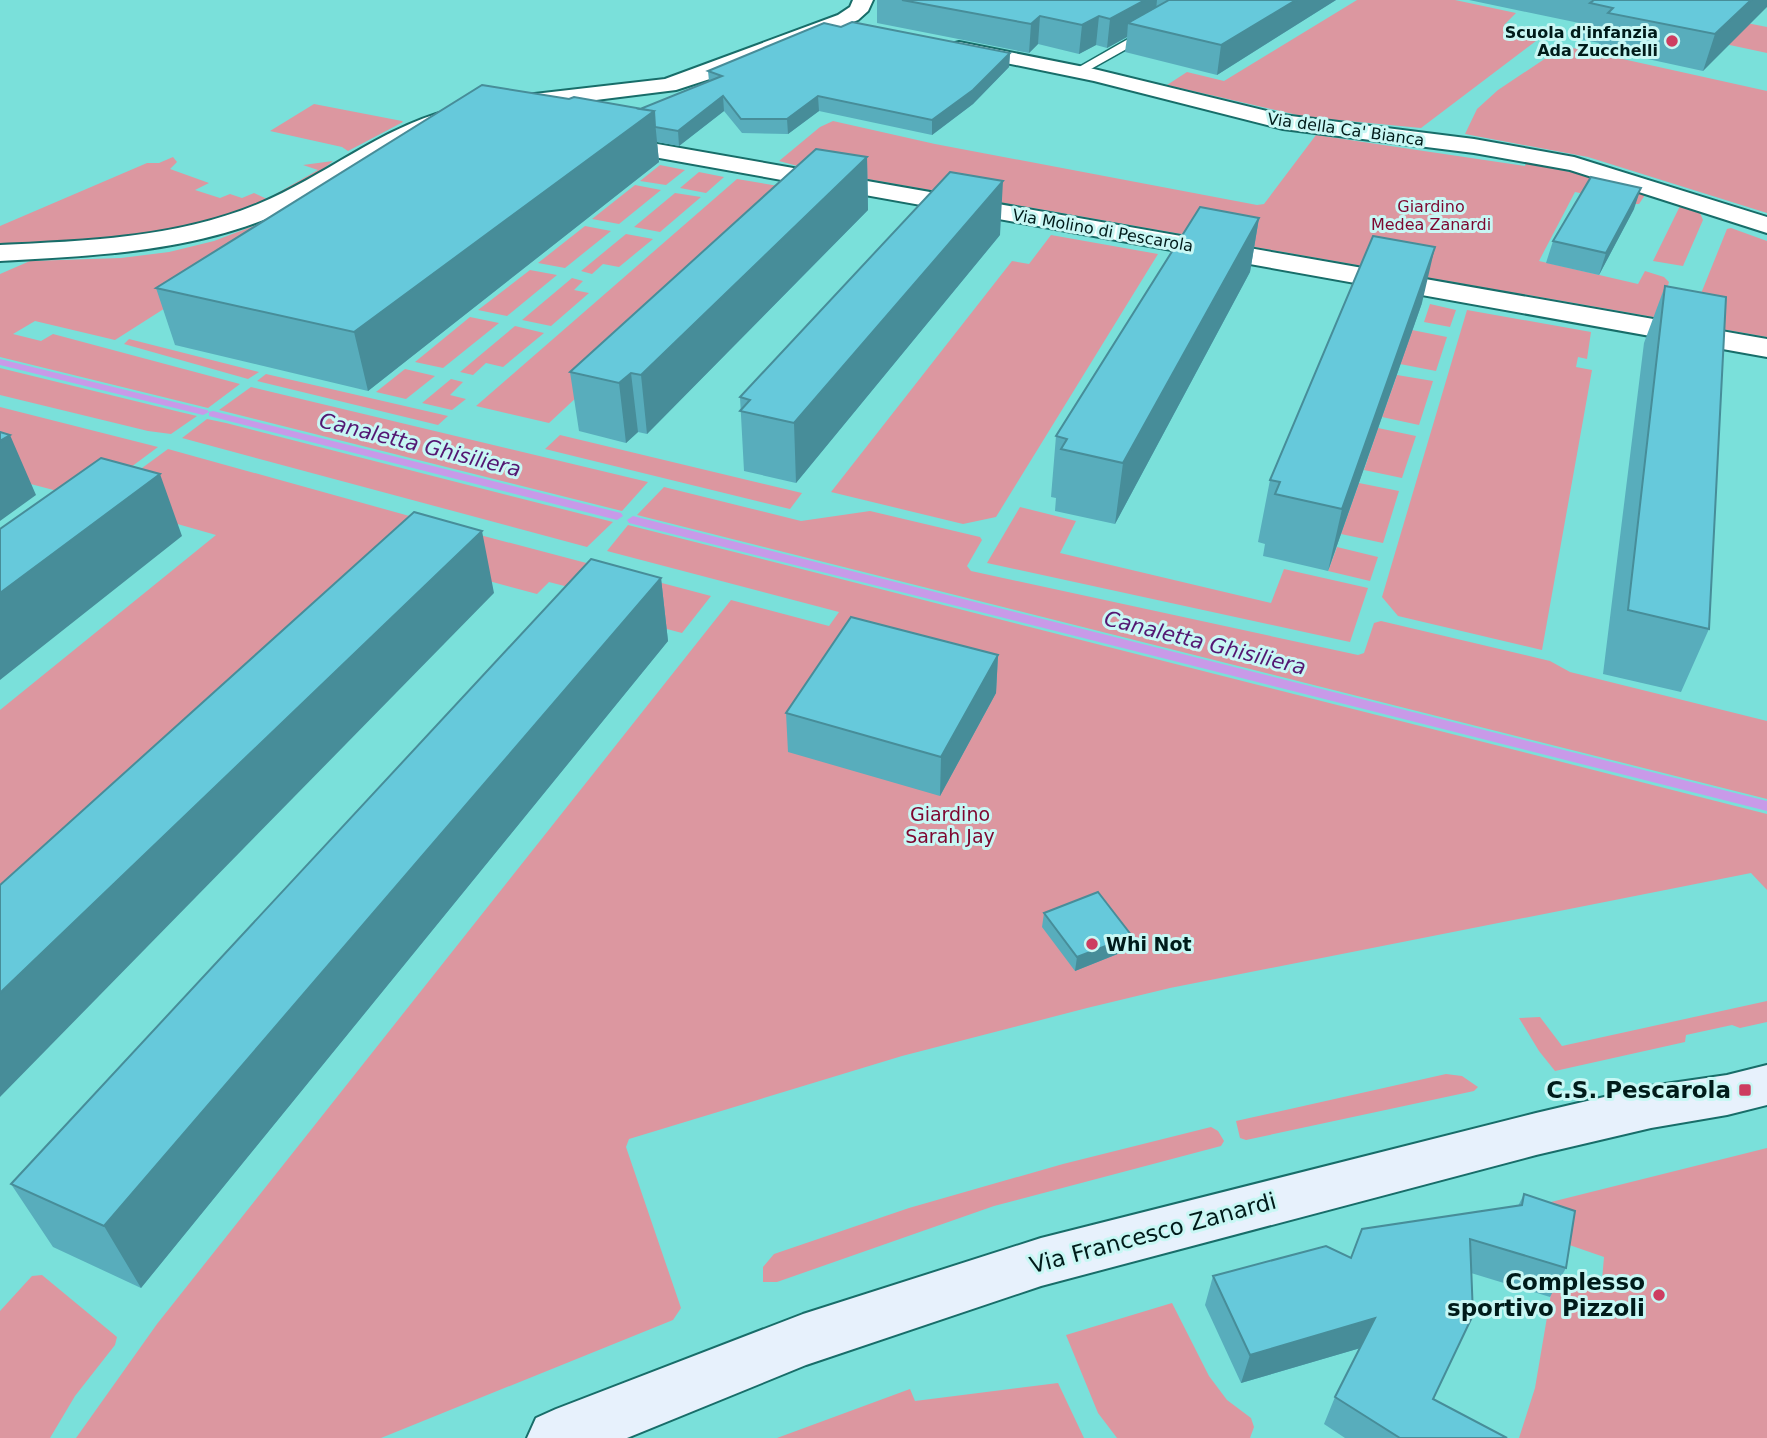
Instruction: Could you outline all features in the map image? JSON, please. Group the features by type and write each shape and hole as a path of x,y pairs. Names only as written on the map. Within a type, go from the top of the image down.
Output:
{"main road":[{"name":"Via Francesco Zanardi","path":"556,1438 803,1340 1041,1262 1598,1119 1767,1084"}],"street":[{"path":"0,253 139,244 221,226 271,207 393,139 427,124 477,110 528,101 668,85 711,71 818,27 842,22 859,10 863,0"},
{"path":"842,22 847,26 869,31"},
{"name":"Via della Ca' Bianca","path":"943,45 1078,71 1283,122 1484,147 1574,164 1767,225"},
{"path":"477,110 523,127"},
{"name":"Via Molino di Pescarola","path":"578,138 1767,348"}],"lane":[{"path":"1078,71 1158,27"}],"green space":[{"path":"1357,0 1455,0 1516,13 1504,25 1506,29 1544,35 1421,128 1306,117 1167,85 1187,72 1224,81"},
{"path":"1631,0 1767,27 1767,53 1725,44"},
{"path":"1573,48 1767,91 1767,213 1588,157 1465,134 1477,109 1498,90 1555,52"},
{"path":"314,104 403,122 348,151 342,147 270,131"},
{"name":"Giardino Medea Zanardi","path":"833,121 935,144 1257,205 1264,204 1316,135 1525,166 1526,163 1591,176 1645,195 1639,204 1633,204 1575,192 1539,261 1638,284 1645,271 1664,277 1669,282 1665,296 1698,301 1727,229 1731,228 1767,241 1767,337 805,168 779,161 820,127"},
{"path":"429,140 115,340 35,321 13,334 41,341 53,334 240,384 208,408 0,357 0,274 30,261 121,258 169,252 214,241 274,218"},
{"path":"173,157 177,162 170,169 209,183 195,190 220,198 230,194 242,198 254,193 267,199 318,170 303,165 333,161 267,201 194,225 117,238 0,247 0,226 147,163 159,163"},
{"path":"660,165 685,170 666,185 640,181"},
{"path":"699,172 724,177 706,193 680,188"},
{"path":"737,179 790,188 771,216 549,423 476,406"},
{"path":"635,185 661,190 619,224 592,219"},
{"path":"675,193 701,197 660,232 634,227"},
{"path":"1680,206 1700,213 1703,220 1683,266 1653,261"},
{"path":"585,226 611,231 565,268 538,263"},
{"path":"626,234 653,239 619,267 603,264 592,274 581,271"},
{"path":"1051,235 1158,254 996,517 963,524 831,492 1012,261 1029,264"},
{"path":"530,270 557,275 507,316 478,310"},
{"path":"572,278 583,281 574,290 589,293 551,326 522,320"},
{"path":"1430,304 1456,310 1450,327 1424,322"},
{"path":"1467,310 1591,332 1587,359 1578,357 1576,367 1592,370 1542,650 1398,616 1382,597"},
{"path":"470,317 499,323 443,368 415,362"},
{"path":"515,326 544,333 503,367 486,363 473,375 460,372"},
{"path":"1412,330 1447,337 1436,371 1400,364"},
{"path":"129,339 259,372 248,379 124,344"},
{"path":"0,368 197,416 171,434 148,431 0,395"},
{"path":"405,369 435,376 406,399 376,392"},
{"path":"266,374 448,416 438,425 257,381"},
{"path":"1397,375 1433,381 1419,425 1382,417"},
{"path":"451,379 463,382 450,395 466,399 452,410 422,403"},
{"path":"251,387 648,482 622,511 219,410"},
{"path":"0,407 158,447 88,499 0,476"},
{"path":"207,419 613,522 587,547 182,438"},
{"path":"1378,428 1416,436 1402,478 1364,470"},
{"path":"560,435 802,493 790,509 545,449"},
{"path":"168,449 449,527 0,952 0,710 216,535 97,501"},
{"path":"1359,483 1399,491 1383,543 1341,534"},
{"path":"664,487 801,521 870,511 980,537 982,540 967,566 971,571 1358,655 1364,653 1374,623 1381,621 1550,661 1570,672 1767,721 1767,799 637,515"},
{"path":"1020,507 1076,521 1060,553 1271,603 1284,569 1368,588 1350,642 987,563"},
{"name":"Giardino Sarah Jay","path":"628,525 1767,814 1767,890 1751,873 1170,988 902,1056 629,1139 626,1147 681,1308 673,1320 381,1438 76,1438 157,1324 731,600 829,626 839,612 607,551"},
{"path":"465,531 711,596 682,633 569,603 580,590 549,582 537,594 430,565"},
{"path":"1337,547 1378,557 1370,581 1328,571"},
{"path":"1767,1001 1767,1022 1740,1028 1732,1025 1686,1035 1685,1042 1555,1071 1519,1018 1540,1017 1562,1046"},
{"path":"1446,1074 1462,1076 1478,1087 1474,1091 1246,1140 1240,1138 1236,1121"},
{"path":"1211,1127 1218,1131 1224,1141 1221,1146 994,1206 777,1282 763,1282 763,1267 774,1254 909,1208 1063,1164"},
{"name":"Complesso sportivo Pizzoli","path":"1767,1148 1767,1438 1519,1438 1535,1388 1554,1276 1601,1292 1604,1257 1509,1224 1511,1212"},
{"path":"42,1275 117,1337 115,1345 75,1396 50,1438 0,1438 0,1311 32,1276"},
{"path":"1172,1303 1209,1376 1227,1400 1251,1418 1254,1427 1250,1438 1117,1438 1098,1413 1066,1335"},
{"path":"1058,1383 1084,1438 777,1438 910,1389 915,1401"}],"building":[{"path":"902,0 1145,0 1110,19 1099,16 1082,25 1040,16 1031,24"},
{"path":"1169,0 1296,0 1221,45 1128,23"},
{"path":"1594,0 1751,0 1715,34 1608,13 1613,8 1590,3"},
{"path":"852,22 1010,53 973,90 932,120 818,96 787,119 741,119 723,96 678,131 655,127 654,111 640,109 722,76 708,71 824,23 841,27"},
{"path":"482,85 654,111 354,332 156,288"},
{"path":"816,149 867,157 641,375 631,373 619,383 570,372"},
{"path":"950,172 1003,181 794,423 740,411 750,400 740,397"},
{"path":"1591,177 1641,188 1606,253 1553,241"},
{"path":"1200,207 1259,218 1123,463 1061,449 1067,439 1056,436"},
{"path":"1373,236 1435,247 1342,509 1275,494 1280,482 1270,480"},
{"path":"1665,286 1726,297 1709,629 1628,610"},
{"path":"0,432 10,435 0,441"},
{"path":"101,458 160,474 0,593 0,529"},
{"path":"414,512 482,531 0,993 0,885"},
{"path":"591,559 661,578 104,1226 11,1184"},
{"path":"851,617 998,655 941,757 786,713"},
{"path":"1098,892 1132,936 1077,957 1044,913"},
{"path":"1524,1194 1575,1211 1566,1268 1470,1239 1473,1315 1433,1399 1507,1438 1400,1438 1335,1397 1375,1318 1250,1355 1213,1276 1326,1246 1351,1258 1362,1229 1522,1205"}],"waterway":[{"name":"Canaletta Ghisiliera","path":"0,362 203,412"},
{"name":"Canaletta Ghisiliera","path":"213,414 617,516"},
{"name":"Canaletta Ghisiliera","path":"633,520 1767,806"}],"place":[{"name":"Scuola d'infanzia Ada Zucchelli","path":"1672,41"},
{"name":"Whi Not","path":"1092,944"},
{"name":"C.S. Pescarola","path":"1745,1090"},
{"name":"Complesso sportivo Pizzoli","path":"1659,1295"}]}
